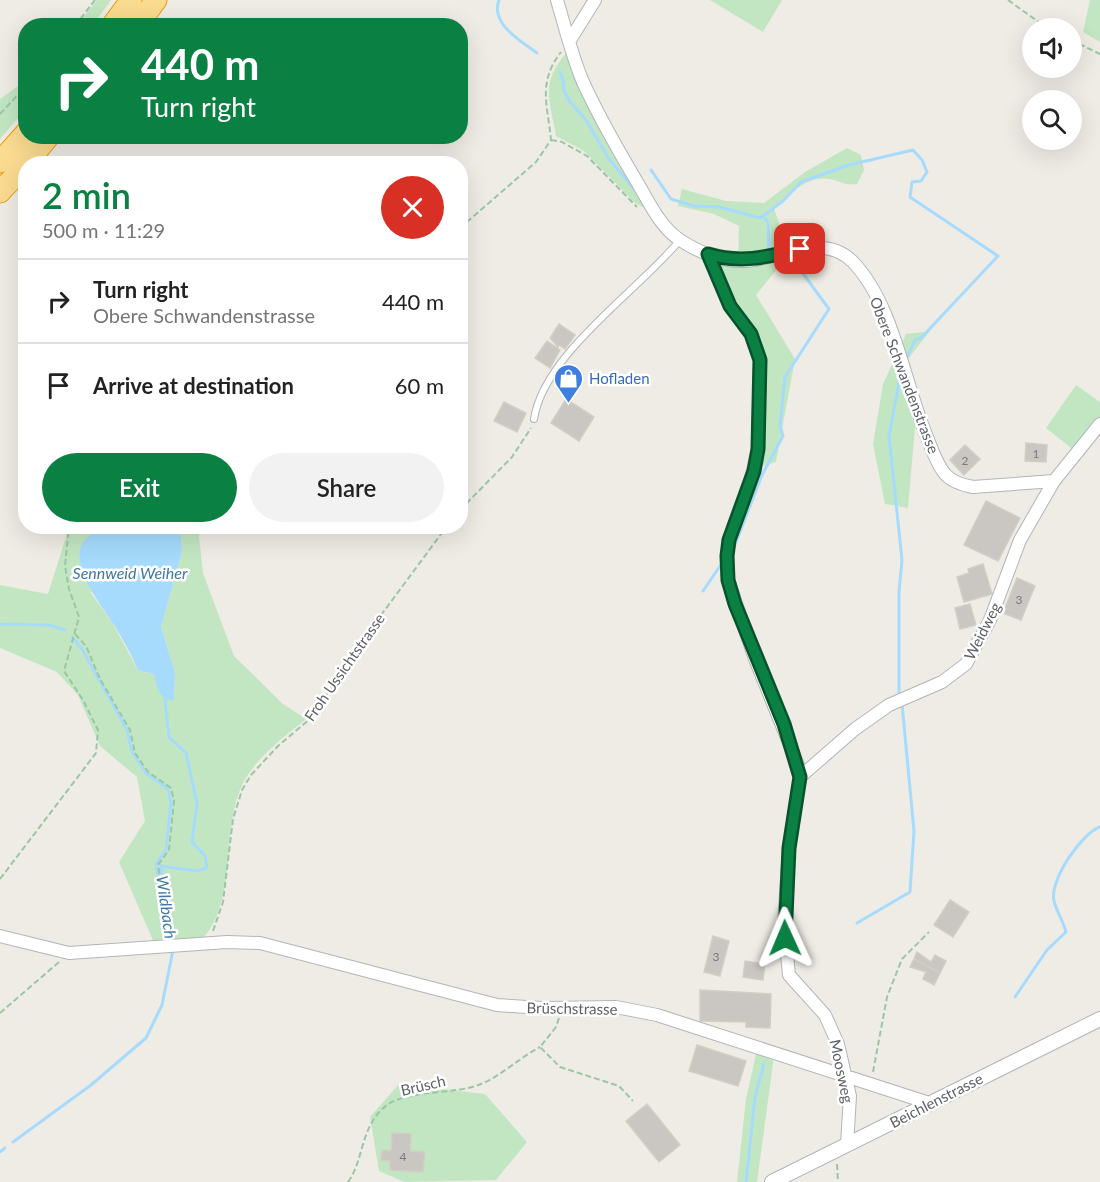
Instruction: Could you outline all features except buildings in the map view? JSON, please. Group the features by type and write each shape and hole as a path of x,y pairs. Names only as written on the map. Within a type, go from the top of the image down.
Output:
{"highway":[{"path":"118,18 131,0"},
{"path":"143,18 156,0"},
{"path":"0,162 18,143"},
{"path":"33,156 42,144"},
{"path":"0,192 18,173"}],"street":[{"name":"Obere Schwandenstrasse","path":"557,0 583,82 656,216 680,240 708,254 728,260 745,261 817,248 831,250 851,260 868,280 877,299 901,361 919,420 945,475 960,485 973,487 1054,481"},
{"path":"570,40 594,0"},
{"name":"Moosweg","path":"708,254 730,306 751,334 760,360 758,449 749,487 729,540 728,580 755,658 794,752 800,777 789,848 784,923 789,975 825,1016 833,1030 846,1074 850,1113 842,1148"},
{"path":"1054,481 1100,424"},
{"name":"Weidweg","path":"800,777 847,736 889,705 942,682 966,664 990,620 1020,540 1054,481"},
{"name":"Brüschstrasse","path":"0,936 69,953 172,944 245,942 277,946 497,1005 616,1007 657,1015 846,1074 929,1103"},
{"name":"Beichlenstrasse","path":"772,1182 1100,1019"}],"lane":[{"path":"534,419 537,401 548,379 566,356 680,240"}],"path":[{"path":"81,18 95,0"},
{"path":"1008,0 1033,18"},
{"path":"468,221 536,162 551,141 545,85 548,71 570,40"},
{"path":"1082,45 1100,54"},
{"path":"0,114 18,95"},
{"path":"551,141 562,142 587,156 633,205 656,216"},
{"path":"468,502 512,457 528,436 534,419"},
{"path":"0,879 96,753 98,730 84,700 64,670 80,617 69,589 64,566 68,534"},
{"name":"Froh Ussichtstrasse","path":"208,944 223,902 233,819 251,775 278,746 311,718 377,620 441,534"},
{"path":"74,633 86,646 100,679 130,730 135,753 148,772 171,788 174,801 169,850 158,865 172,944"},
{"path":"871,1083 887,997 902,959 929,932"},
{"path":"0,1013 69,953"},
{"path":"564,1007 556,1028 540,1047 560,1067 619,1086 633,1101"},
{"name":"Brüsch","path":"348,1182 355,1173 365,1134 387,1105 416,1095 481,1084 540,1047"},
{"path":"838,1182 842,1148"}],"green space":[{"path":"97,0 111,0 98,18 83,18"},
{"path":"710,0 782,0 763,32"},
{"path":"1090,0 1100,0 1100,42 1083,32"},
{"path":"568,51 650,211 635,203 584,151 556,136 549,100 550,81 559,62"},
{"path":"18,86 18,118 0,139 0,99"},
{"path":"847,148 861,155 864,170 857,184 846,184 829,179 813,180 799,187 774,208 789,254 756,295 795,359 776,462 758,467 762,359 732,303 712,258 738,263 739,226 714,214 678,206 682,189 726,201 764,203 805,172"},
{"path":"930,331 904,364 916,416 908,508 885,504 873,444 883,384 906,334"},
{"path":"1076,385 1100,402 1100,417 1075,451 1046,428"},
{"path":"67,534 116,534 91,593 113,624 138,670 154,674 157,688 174,700 175,673 161,627 182,552 181,536 178,534 199,534 203,573 234,656 283,704 306,719 268,751 245,779 231,827 224,890 219,909 212,927 200,941 155,945 119,862 145,821 137,777 100,746 78,695 57,672 0,648 0,585 48,594"},
{"path":"757,1050 774,1056 757,1182 737,1182 746,1099"},
{"path":"399,1084 485,1094 527,1142 496,1180 404,1182 379,1171 370,1117"}],"water":[{"name":"Sennweid Weiher","path":"94,534 178,534 181,536 182,552 161,627 175,673 174,700 165,700 157,688 154,674 138,670 121,636 92,591 80,563 80,550 86,539"}],"waterway":[{"path":"499,0 497,9 503,24 537,53"},
{"path":"560,72 564,91 570,102 586,120 609,159 635,190"},
{"path":"651,170 671,199 694,206 719,207 760,218 783,201 801,182 849,165 913,150 922,160 927,172 921,181 912,182 910,197 998,256 921,338 915,340 906,360"},
{"path":"763,216 768,222 769,252"},
{"path":"733,550 762,475 783,436 780,425 785,377 829,309 796,264 778,260"},
{"path":"899,694 899,592 902,560 889,436 901,371"},
{"path":"703,591 720,566"},
{"path":"0,624 49,625 65,630"},
{"path":"72,637 82,649 127,730 132,752 146,773 168,789 171,802 166,850 156,864 167,937 170,941"},
{"name":"Wildbach","path":"165,700 169,737 186,753 197,804 192,842 205,856 207,868 197,871 161,866 173,943"},
{"path":"857,923 910,892 914,831 902,704"},
{"path":"1015,997 1047,950 1066,932 1054,901 1057,881 1068,858 1085,838 1100,827"},
{"name":"Wildbach","path":"13,1142 91,1085 146,1038 162,1005 173,950"},
{"path":"746,1182 755,1097 764,1064"},
{"name":"Wildbach","path":"0,1152 5,1148"}],"place":[{"name":"Hofladen","path":"568,404"}],"route":[{"path":"785,938 789,848 800,777 784,724 755,658 728,580 729,540 754,471 758,449 761,396 760,360 756,344 730,306 708,254 728,260 745,261 800,249"}]}
